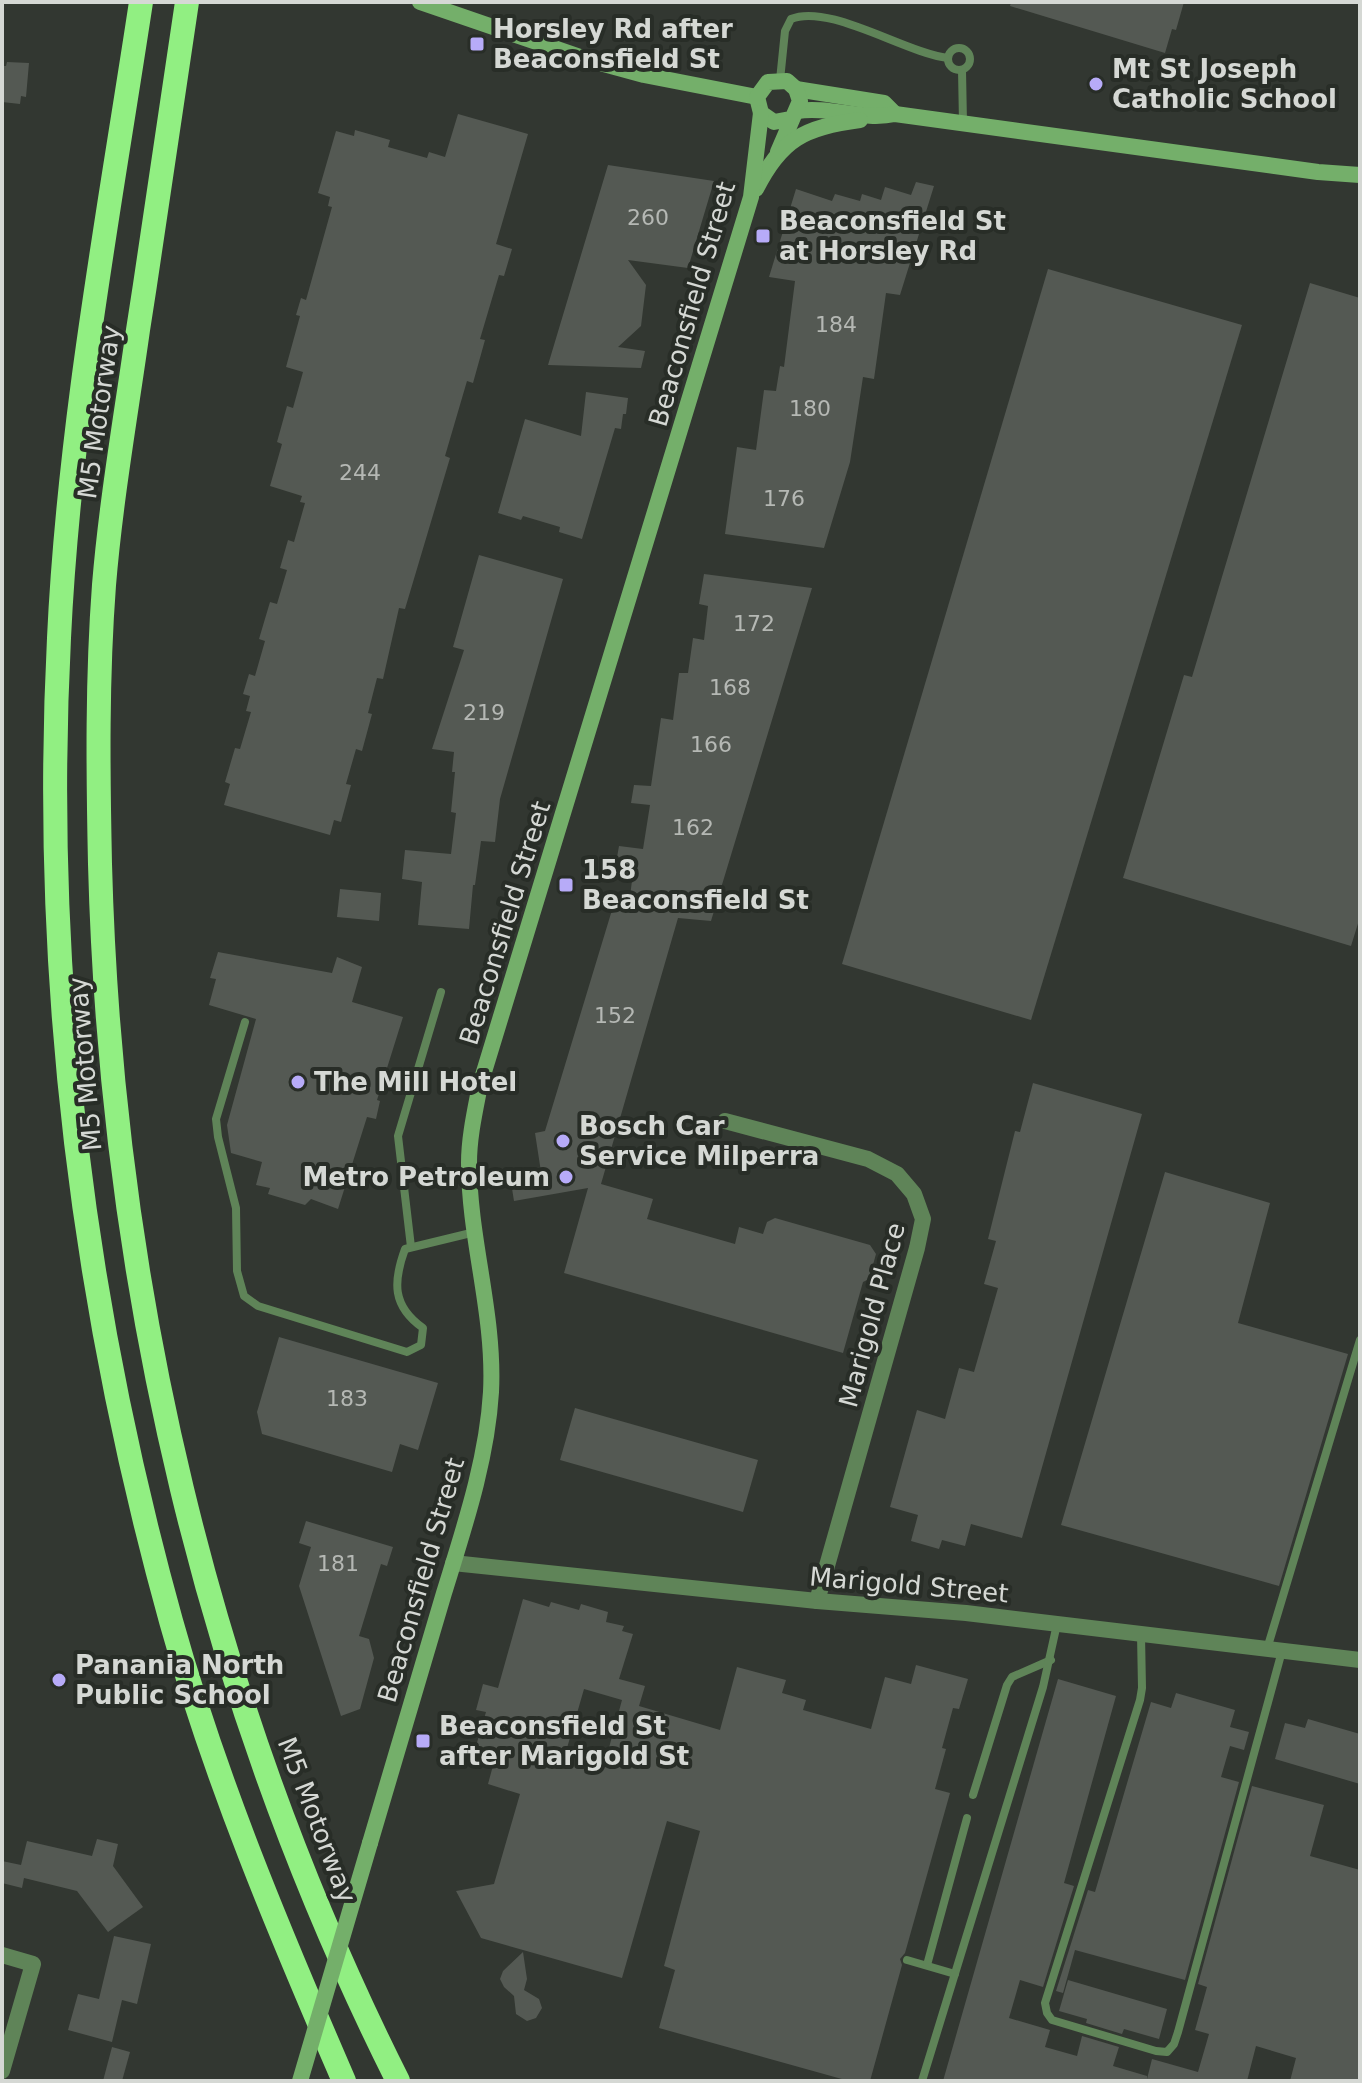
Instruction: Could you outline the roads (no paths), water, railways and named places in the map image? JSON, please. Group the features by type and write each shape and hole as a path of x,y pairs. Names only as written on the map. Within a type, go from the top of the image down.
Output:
{"highway":[{"name":"M5 Motorway","path":"141,2 76,434 59,636 55,875 71,1111 104,1336 129,1455 172,1624 225,1785 277,1926 344,2081"},
{"name":"M5 Motorway","path":"187,2 126,410 104,584 97,758 102,929 111,1073 126,1208 149,1342 176,1470 223,1644 286,1828 361,2008 398,2081"}],"main road":[{"path":"420,2 589,60 759,105 774,122 825,109 963,123 1360,175"},
{"path":"759,105 763,86 780,80 787,81 796,89 800,101 778,152"},
{"path":"796,89 884,103 889,115"},
{"name":"Beaconsfield Street","path":"300,2081 477,1480 491,1394 490,1326 475,1232 468,1161 480,1085 751,197 759,105"},
{"path":"751,197 769,163 790,142 820,128 889,115"}],"street":[{"name":"Marigold Place","path":"725,1121 868,1159 897,1174 914,1194 923,1219 905,1293 817,1601"},
{"name":"Marigold Street","path":"453,1563 817,1601 966,1613 1360,1660"},
{"path":"2,1955 33,1964 2,2071"}],"lane":[{"path":"780,80 785,31 791,19 801,15 824,17 948,58"},
{"path":"948,58 953,50 966,49 970,61 962,70 963,123"},
{"path":"948,58 951,67 962,70"},
{"path":"411,1247 398,1136 441,992"},
{"path":"245,1022 216,1119 236,1208 237,1271 244,1296 258,1306 407,1352 421,1345 423,1328 410,1318 399,1301 396,1272 405,1249 475,1232"},
{"path":"1141,1635 1140,1700 1045,2003 1052,2020 1167,2052 1174,2044 1275,1651 1360,1340"},
{"path":"922,2081 1051,1660 1057,1624"},
{"path":"973,1795 1007,1685 1012,1677 1051,1660"},
{"path":"927,1965 967,1818"},
{"path":"907,1960 955,1974"}],"place":[{"name":"Horsley Rd after Beaconsfield St","path":"477,44"},
{"name":"Mt St Joseph Catholic School","path":"1096,84"},
{"name":"Beaconsfield St at Horsley Rd","path":"763,236"},
{"name":"158 Beaconsfield St","path":"566,885"},
{"name":"The Mill Hotel","path":"298,1082"},
{"name":"Bosch Car Service Milperra","path":"563,1141"},
{"name":"Metro Petroleum","path":"566,1177"},
{"name":"Panania North Public School","path":"59,1680"},
{"name":"Beaconsfield St after Marigold St","path":"423,1741"}]}
